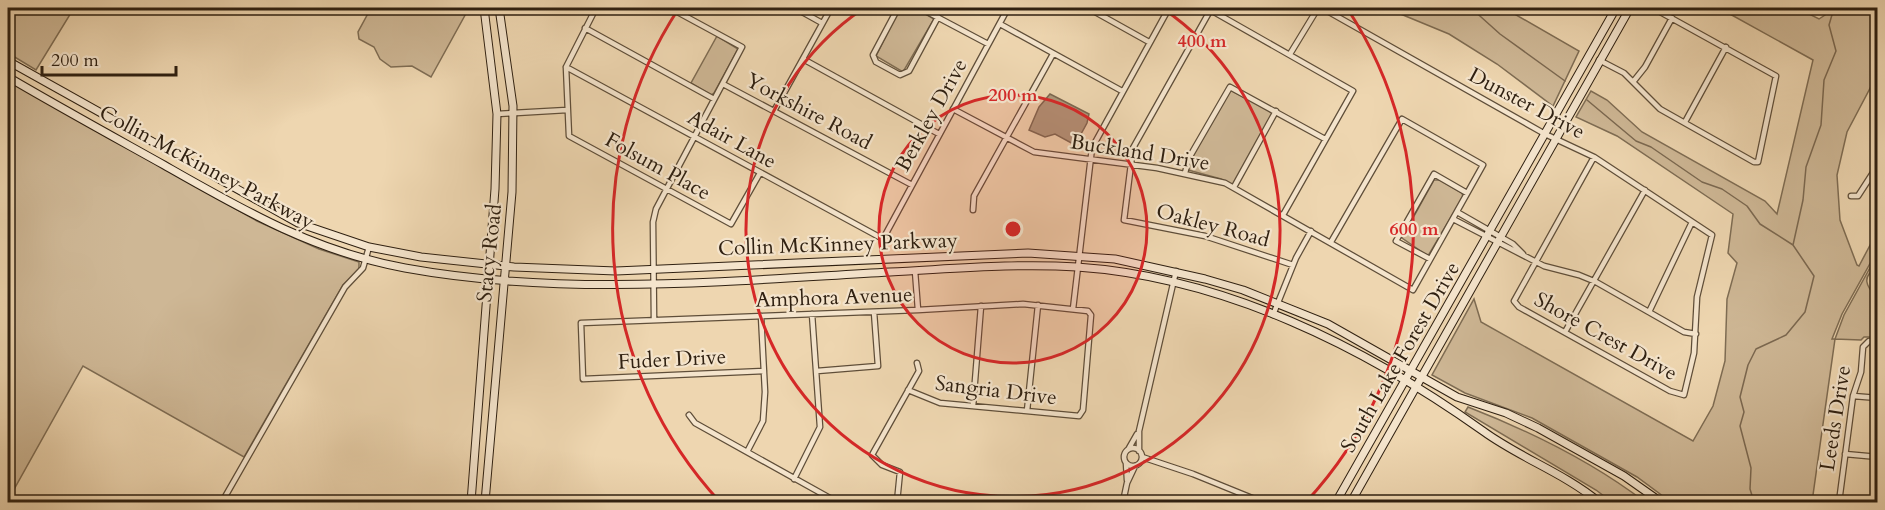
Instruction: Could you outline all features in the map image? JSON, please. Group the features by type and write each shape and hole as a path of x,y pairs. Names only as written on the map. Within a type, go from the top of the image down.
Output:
{"street":[{"name":"Stacy Road","path":"471,502 492,263 497,114 484,8"},
{"name":"Stacy Road","path":"485,502 502,280 512,192 513,113 499,8"},
{"path":"497,114 567,110 566,67 596,8"},
{"path":"654,320 653,222 665,188 742,47 670,8"},
{"path":"795,8 822,23"},
{"path":"774,111 831,8"},
{"path":"898,8 873,55 876,62 899,74 904,75 909,71 938,17"},
{"path":"920,8 988,44"},
{"name":"Berkley Drive","path":"883,239 1008,8"},
{"path":"1088,8 1149,42"},
{"path":"1073,309 1090,160 1097,135 1169,8"},
{"path":"1130,164 1133,148 1209,8 1353,91 1283,215"},
{"path":"1290,54 1320,8"},
{"name":"Dunster Drive","path":"1320,8 1555,140 1594,157 1712,236 1697,297 1696,334"},
{"name":"South Lake Forest Drive","path":"1336,502 1616,8"},
{"name":"South Lake Forest Drive","path":"1351,502 1630,8"},
{"path":"1590,54 1633,82 1652,104 1754,162 1758,162 1776,76 1653,8"},
{"path":"1633,82 1645,67 1672,18"},
{"path":"1000,24 1122,91"},
{"path":"585,28 714,99"},
{"path":"1685,122 1726,47"},
{"path":"973,210 974,196 1053,54"},
{"path":"803,59 939,134"},
{"name":"Collin McKinney Parkway","path":"8,61 298,223 369,247 421,257 504,266 591,271 988,254 1115,259 1176,271 1277,303 1328,324 1422,375 1457,397 1506,413 1539,428 1624,476 1661,502"},
{"name":"Adair Lane","path":"566,67 883,239"},
{"name":"Collin McKinney Parkway","path":"8,77 224,199 298,238 366,260 423,271 565,284 654,284 1029,266 1078,267 1173,284 1273,315 1343,346 1463,416 1488,435 1581,488 1599,502"},
{"name":"Yorkshire Road","path":"723,84 912,185"},
{"path":"1185,173 1189,159 1230,87 1325,139"},
{"name":"Buckland Drive","path":"953,109 1034,152 1185,173 1234,187 1413,290 1430,259"},
{"name":"Folsum Place","path":"567,110 569,136 731,224 760,172"},
{"path":"1234,187 1276,111"},
{"path":"1332,242 1401,119 1483,165 1430,259 1396,241 1434,174 1467,193"},
{"path":"1535,261 1594,157"},
{"name":"Oakley Road","path":"1130,164 1124,220 1214,238 1293,265"},
{"path":"1851,196 1858,196 1878,165"},
{"path":"224,199 231,187"},
{"path":"1565,332 1645,190"},
{"path":"1457,212 1501,236 1525,256"},
{"path":"1453,219 1544,266 1579,274 1594,281 1684,332 1696,334"},
{"path":"1649,312 1692,222"},
{"path":"1273,315 1293,265 1311,231"},
{"path":"222,502 345,287 361,270 369,247"},
{"name":"Shore Crest Drive","path":"1535,261 1514,301 1519,307 1678,396 1684,395 1696,334"},
{"path":"915,271 918,310"},
{"path":"1176,271 1139,431 1139,450 1142,457 1193,474 1262,502"},
{"path":"1027,411 1038,305"},
{"name":"Amphora Avenue","path":"583,379 581,323 1038,305 1088,311 1092,320 1082,414"},
{"path":"973,406 981,306"},
{"path":"817,372 878,366 874,312"},
{"path":"794,479 820,427 812,314"},
{"path":"747,452 763,421 764,371 761,316"},
{"name":"Leeds Drive","path":"1839,502 1852,396 1861,372 1863,348 1869,340 1878,341"},
{"path":"897,502 900,472 882,465 872,455 919,371 917,363"},
{"name":"Fuder Drive","path":"583,379 764,371"},
{"name":"Sangria Drive","path":"908,390 940,403 1079,416 1082,414"},
{"path":"1852,396 1878,399"},
{"path":"689,415 695,423 837,502"},
{"path":"477,428 491,429"},
{"path":"1127,483 1124,454 1139,431"},
{"path":"1130,448 1139,450"},
{"path":"1845,454 1878,457"},
{"path":"1123,502 1127,483 1142,457"},
{"path":"1126,463 1136,465"}],"shaded area":[{"path":"8,8 74,8 36,70 8,53"},
{"path":"371,8 469,8 431,77 412,66 391,67 380,59 374,47 359,39 358,32"},
{"path":"900,8 915,8 934,19 903,72 876,56"},
{"path":"1386,8 1504,8 1579,51 1553,106 1497,64 1449,34"},
{"path":"1719,8 1797,8 1819,19 1825,15 1828,8 1877,8 1877,75 1847,132 1837,175 1840,220 1857,265 1859,266 1877,232 1877,251 1842,314 1832,339 1835,339 1812,502 1671,502 1637,477 1532,418 1465,393 1432,375 1474,299 1481,322 1693,441 1713,406 1725,361 1727,299 1737,263 1728,253 1733,214 1617,136 1576,117 1591,91 1607,100 1642,132 1765,201 1777,214 1813,60"},
{"path":"717,36 738,49 711,95 691,83"},
{"path":"8,80 257,221 319,249 359,262 359,270 343,285 244,457 83,366 8,500"},
{"path":"1230,90 1273,114 1231,185 1221,179 1188,170 1189,163"},
{"path":"1050,94 1089,114 1087,123 1075,145 1055,134 1045,137 1029,130 1039,107"},
{"path":"1434,180 1440,180 1462,193 1463,197 1428,256 1402,238"},
{"path":"1877,255 1877,268 1869,274 1867,282 1877,297 1877,337 1864,337 1861,340 1835,339 1844,315"},
{"path":"1468,407 1559,448 1604,474 1645,502 1612,502 1596,490 1465,412"}],"waterway":[{"path":"1471,8 1500,34 1565,81"},
{"path":"1793,245 1803,200 1806,167 1821,125 1824,80 1836,51 1829,25 1834,8"},
{"path":"1587,100 1636,141 1651,147 1702,182 1722,189 1747,206 1760,224 1793,245 1814,276 1805,312 1786,335 1756,349 1748,365 1740,397 1744,412 1740,426 1751,468 1750,489 1754,502"}]}
